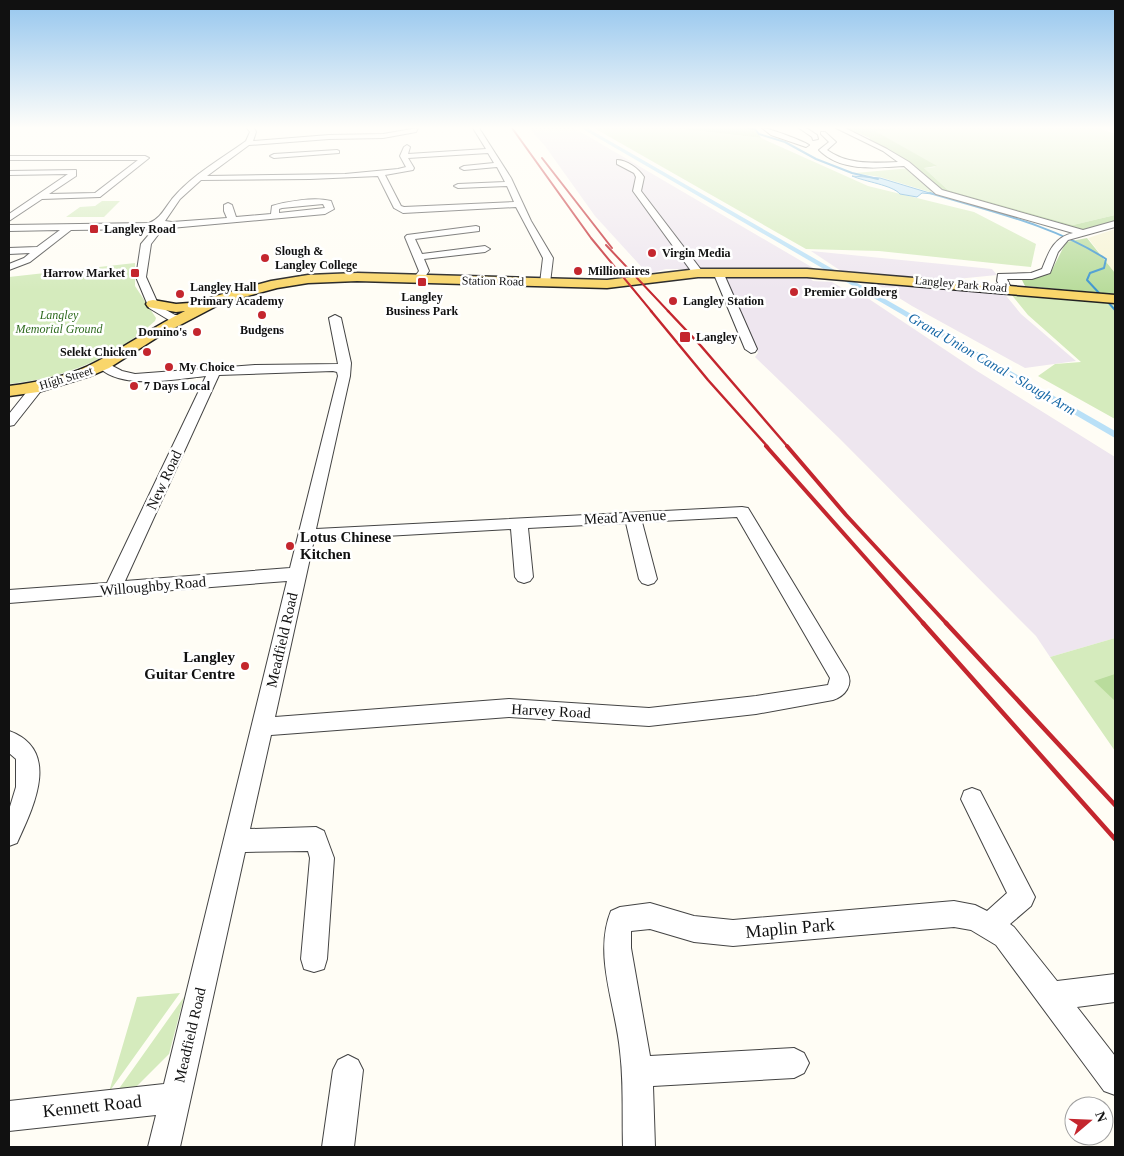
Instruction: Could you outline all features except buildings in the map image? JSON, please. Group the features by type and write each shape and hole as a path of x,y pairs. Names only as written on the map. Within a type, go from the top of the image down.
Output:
{"main road":[{"name":"Station Road","path":"179,316 217,300 276,284 308,279 356,277 607,284 696,271 813,273"},
{"name":"Langley Park Road","path":"813,273 1006,288 1115,299"},
{"path":"153,304 176,308 196,306 217,300"},
{"path":"179,316 196,306"},
{"name":"High Street","path":"9,391 38,387 104,365 179,316"}],"street":[{"path":"9,218 62,182"},
{"path":"39,198 97,195 114,182"},
{"path":"179,316 154,308 141,276 146,244 180,196 195,182"},
{"path":"385,182 398,208 403,210 519,204"},
{"path":"639,182 637,190 696,271"},
{"path":"927,182 939,192 1083,233"},
{"path":"458,186 510,184 548,258 545,282"},
{"path":"228,204 228,211 231,213 232,220"},
{"path":"9,207 25,207"},
{"path":"9,228 159,225 325,211"},
{"path":"1006,288 1002,281 1002,276 1032,276 1046,271 1054,251 1067,238 1115,224"},
{"path":"9,267 27,260 69,227"},
{"path":"418,279 424,271 410,238 476,229"},
{"path":"9,251 40,250"},
{"path":"417,257 486,250"},
{"path":"718,272 751,349"},
{"name":"Meadfield Road","path":"164,1147 344,376 345,363 335,318"},
{"path":"104,365 118,374 135,378 215,371 324,368 343,370"},
{"name":"New Road","path":"113,589 215,371"},
{"path":"9,422 38,387"},
{"name":"Mead Avenue","path":"306,535 632,516 742,512 840,678 838,688"},
{"path":"632,516 648,579"},
{"path":"519,524 524,577"},
{"name":"Willoughby Road","path":"9,597 297,574"},
{"name":"Harvey Road","path":"261,727 509,708 649,718 756,705 833,692 838,688"},
{"path":"9,740 26,754 30,776 25,800 9,835"},
{"path":"972,798 1022,897 989,926"},
{"path":"236,841 316,839 322,858 314,959"},
{"name":"Maplin Park","path":"639,1147 637,1072 617,947 620,920 642,916 650,916 694,929 733,933 954,914 975,918 1005,936 1115,1080"},
{"path":"1051,996 1115,988"},
{"path":"637,1072 794,1063"},
{"path":"338,1147 348,1070"},
{"name":"Kennett Road","path":"9,1116 176,1098"}],"shaded area":[{"path":"571,182 666,182 815,269 666,269 648,274 595,216"},
{"path":"1115,229 1115,273 1088,238"},
{"path":"811,251 992,269 997,275 946,280 841,271"},
{"path":"722,274 806,274 813,281 832,282 844,289 852,289 857,296 866,297 977,371 1115,457 1115,638 1050,657 1036,636 838,437 755,357 758,353"},
{"path":"870,280 1003,292 1021,314 1076,361 1025,368 912,306"}],"green space":[{"path":"689,182 859,182 868,186 974,212 1036,244 1031,267 879,251 806,249"},
{"path":"896,182 923,182 933,193"},
{"path":"931,182 939,182 948,190 1073,225 1115,215 1115,223 1080,231 943,192"},
{"path":"939,182 1115,182 1115,215 1073,225 948,190"},
{"path":"102,201 120,201 104,217 66,217 80,207 95,206"},
{"path":"1087,238 1115,273 1115,294 1025,286 1022,280 1050,274 1066,242"},
{"name":"Langley Memorial Ground","path":"135,263 135,286 156,318 155,321 123,345 87,364 49,377 9,384 9,277"},
{"path":"1011,294 1115,303 1115,419 1038,376 1055,364 1081,362 1028,315"},
{"path":"1115,638 1115,751 1050,657"},
{"path":"1115,674 1115,701 1094,681"},
{"path":"180,993 109,1092 137,997"},
{"path":"184,997 169,1054 136,1087 118,1090"}],"water":[{"path":"871,182 893,182 933,194 922,193 917,197 900,194 885,186"}],"waterway":[{"name":"Grand Union Canal - Slough Arm","path":"676,182 1115,435"},
{"path":"930,193 1021,220 1086,247 1106,259 1104,268 1090,273 1087,280 1100,294"},
{"path":"1107,301 1115,310"}],"railway":[{"path":"551,182 591,238 652,312"},
{"path":"561,182 612,248"},
{"path":"606,245 669,312"},
{"path":"651,311 708,380 768,447"},
{"path":"668,311 701,346 788,447"},
{"path":"766,446 924,624"},
{"path":"787,446 846,515 947,624"},
{"path":"923,623 1115,839"},
{"path":"946,623 1115,805"}],"place":[{"name":"Langley Road","path":"94,229"},
{"name":"Virgin Media","path":"652,253"},
{"name":"Slough & Langley College","path":"265,258"},
{"name":"Millionaires","path":"578,271"},
{"name":"Harrow Market","path":"135,273"},
{"name":"Langley Business Park","path":"422,282"},
{"name":"Premier Goldberg","path":"794,292"},
{"name":"Langley Hall Primary Academy","path":"180,294"},
{"name":"Langley Station","path":"673,301"},
{"name":"Budgens","path":"262,315"},
{"name":"Domino's","path":"197,332"},
{"name":"Langley","path":"685,337"},
{"name":"Selekt Chicken","path":"147,352"},
{"name":"My Choice","path":"169,367"},
{"name":"7 Days Local","path":"134,386"},
{"name":"Lotus Chinese Kitchen","path":"290,546"},
{"name":"Langley Guitar Centre","path":"245,666"}]}
